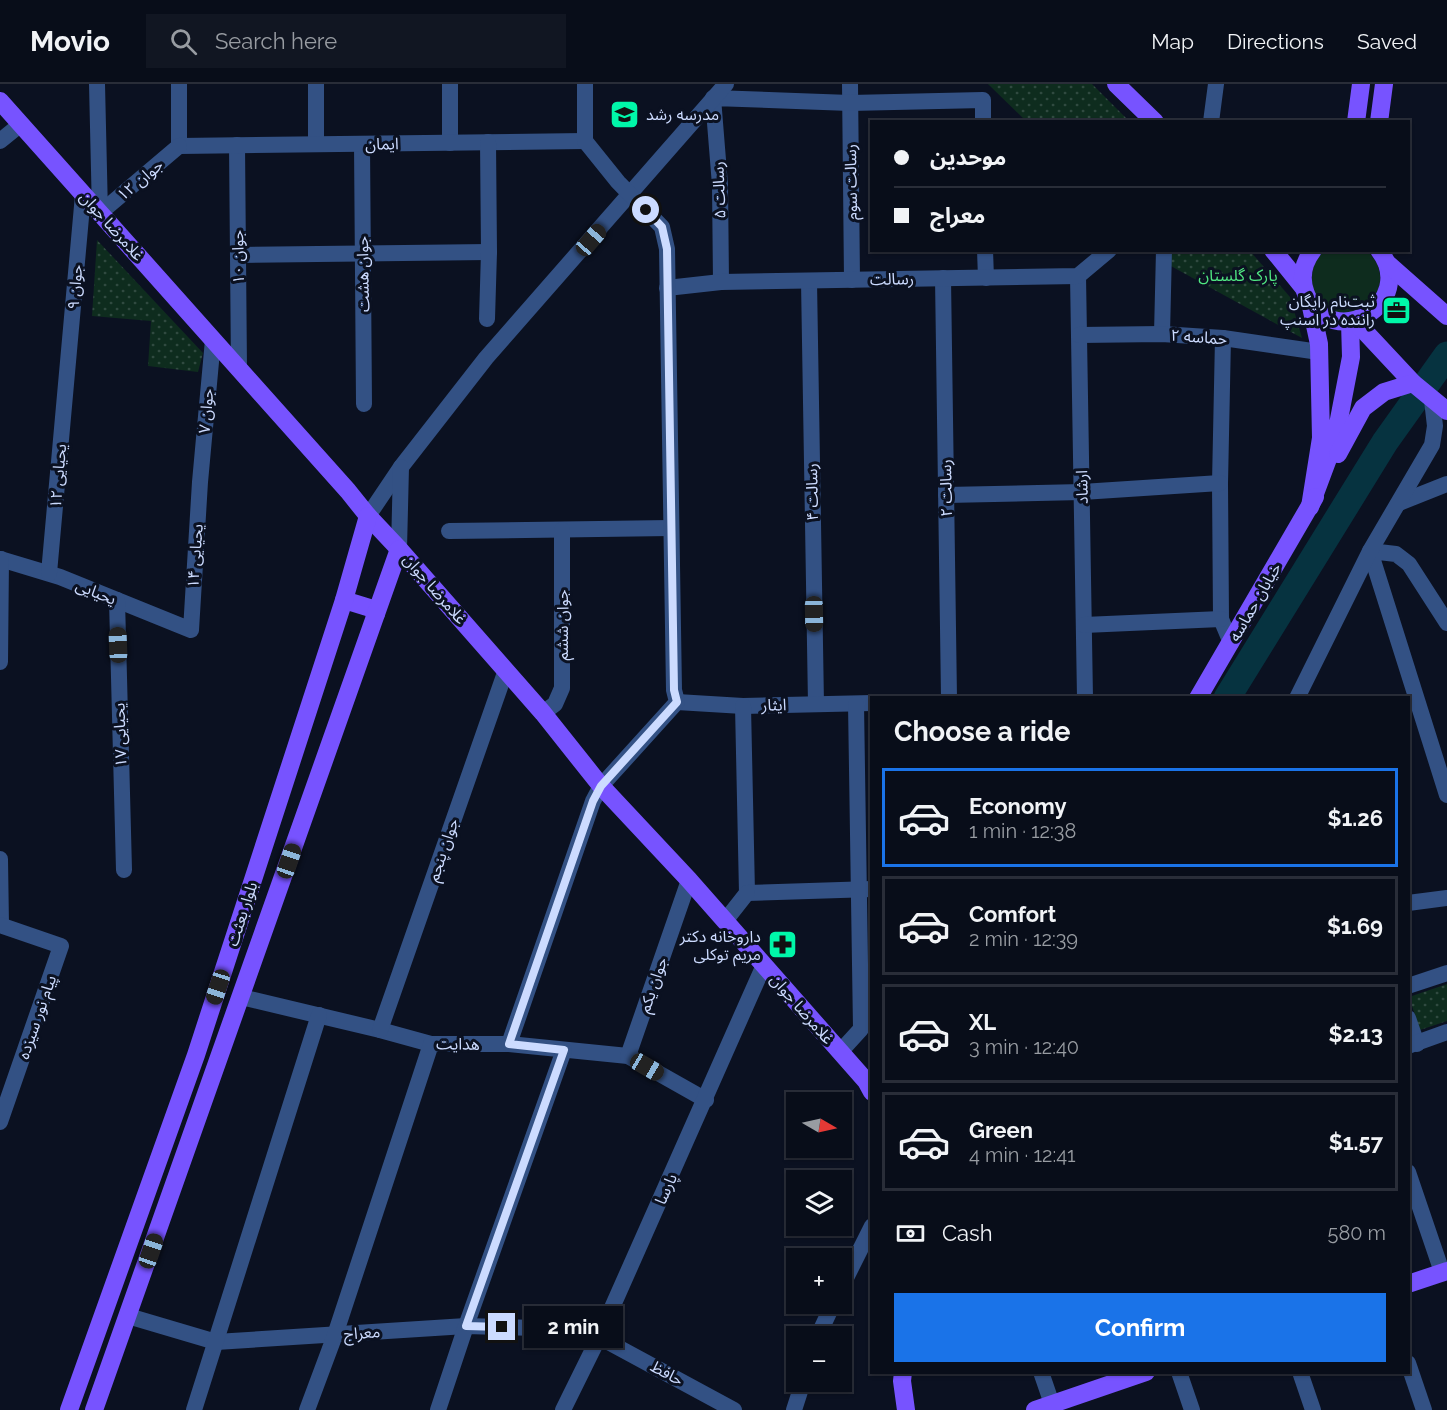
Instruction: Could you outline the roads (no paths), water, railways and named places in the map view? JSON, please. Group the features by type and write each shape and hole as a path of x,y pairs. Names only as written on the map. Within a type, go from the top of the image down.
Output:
{"main road":[{"path":"1116,84 1153,120"},
{"path":"1356,120 1361,84"},
{"path":"1378,120 1384,84"},
{"name":"غلامرضا جوان","path":"0,101 506,670 601,786 690,880 870,1085"},
{"path":"1275,252 1320,314 1335,320 1352,321 1369,315 1380,306 1387,293 1389,278 1383,257"},
{"path":"1307,295 1303,272 1312,252"},
{"path":"1383,257 1447,316"},
{"name":"خیابان حماسه","path":"1307,295 1319,344 1321,438 1310,507"},
{"path":"1352,321 1413,383 1447,411"},
{"name":"خیابان حماسه","path":"1199,696 1310,507 1335,440 1351,357 1352,321"},
{"path":"1310,507 1363,408 1384,392 1413,383"},
{"name":"بلوار بعثت","path":"69,1410 190,1073 344,600 368,516"},
{"name":"بلوار بعثت","path":"94,1410 399,549"},
{"path":"344,600 370,608 376,614"},
{"path":"190,1073 212,1080"},
{"path":"1410,1283 1445,1271"},
{"path":"903,1374 906,1410"},
{"path":"1043,1407 1140,1374"}],"street":[{"path":"98,84 100,213"},
{"path":"179,84 179,146"},
{"path":"316,84 316,144"},
{"path":"450,84 450,143"},
{"path":"509,1044 593,801 601,786 677,702 674,690 667,249 662,227 630,194 585,141 585,84"},
{"path":"368,516 401,467 486,358 726,84"},
{"name":"رسالت سوم","path":"850,84 852,280"},
{"path":"1211,120 1216,84"},
{"path":"713,98 850,102 983,100 983,120"},
{"name":"رسالت ۵","path":"713,98 720,185 721,282"},
{"path":"0,141 21,124"},
{"name":"ایمان","path":"179,146 585,141"},
{"path":"487,319 488,142"},
{"name":"جوان هشت","path":"362,144 364,404"},
{"name":"جوان ۱۰","path":"237,145 239,369"},
{"name":"جوان ۱۲","path":"100,213 179,146"},
{"name":"جوان ۹","path":"67,378 83,195"},
{"path":"238,255 489,252"},
{"path":"985,252 986,278"},
{"path":"1078,276 1107,252"},
{"path":"1162,334 1164,252"},
{"name":"رسالت","path":"667,288 721,282 1078,276"},
{"name":"ارشاد","path":"1078,276 1085,696"},
{"name":"رسالت ۲","path":"943,278 949,696"},
{"name":"رسالت ۴","path":"809,281 816,704"},
{"name":"حماسه ۲","path":"1079,335 1162,334 1223,338 1319,352"},
{"path":"1223,338 1220,483 1221,619 1231,643"},
{"name":"جوان ۷","path":"200,482 213,339"},
{"name":"یحیایی ۱۲","path":"49,573 67,378"},
{"path":"1302,694 1370,551 1432,445 1435,426 1432,400"},
{"path":"399,549 401,467"},
{"name":"یحیایی ۱۴","path":"190,630 200,482"},
{"path":"946,495 1082,492 1220,483"},
{"path":"1399,503 1447,484"},
{"path":"449,531 671,528"},
{"name":"جوان ششم","path":"543,713 555,704 562,688 562,530"},
{"path":"1370,551 1396,554 1409,564 1447,623"},
{"path":"1370,551 1447,795"},
{"path":"0,662 1,559"},
{"name":"یحیایی","path":"1,559 49,573 190,630"},
{"name":"یحیایی ۱۷","path":"117,600 124,870"},
{"path":"1084,625 1221,619"},
{"name":"جوان پنجم","path":"380,1030 506,670"},
{"name":"ایثار","path":"677,702 743,705 864,704"},
{"path":"840,1052 861,1029 865,889 864,704"},
{"path":"726,921 747,894 743,705"},
{"path":"0,859 0,925"},
{"name":"جوان یکم","path":"628,1056 690,880"},
{"path":"747,894 865,889"},
{"path":"1410,903 1447,898"},
{"name":"پیام نور سیزده","path":"0,925 62,946 0,1122"},
{"name":"پارسا","path":"563,1410 599,1337 764,965"},
{"path":"1410,986 1447,973"},
{"name":"هدایت","path":"241,997 431,1044 509,1044 628,1056 706,1100"},
{"path":"194,1410 319,1015"},
{"path":"1410,1029 1413,1045 1447,1032"},
{"path":"307,1410 335,1335 431,1044"},
{"path":"438,1410 564,1050"},
{"path":"1410,1178 1445,1271"},
{"path":"852,1266 870,1230"},
{"name":"معراج","path":"128,1316 216,1342 466,1326 538,1328 599,1337"},
{"name":"حافظ","path":"599,1337 734,1410"},
{"path":"1410,1369 1424,1410"},
{"path":"1041,1374 1043,1407"},
{"path":"1180,1374 1192,1410"},
{"path":"1301,1374 1313,1410"},
{"path":"794,1410 800,1392"}],"waterway":[{"path":"1228,696 1385,442 1447,355"}],"place":[{"name":"مدرسه رشد","path":"625,114"},
{"name":"ثبت‌نام رایگان راننده در اسنپ","path":"1396,310"},
{"name":"داروخانه دکتر مریم توکلی","path":"782,945"}],"park label":[{"name":"پارک گلستان","path":"1238,275"}]}
